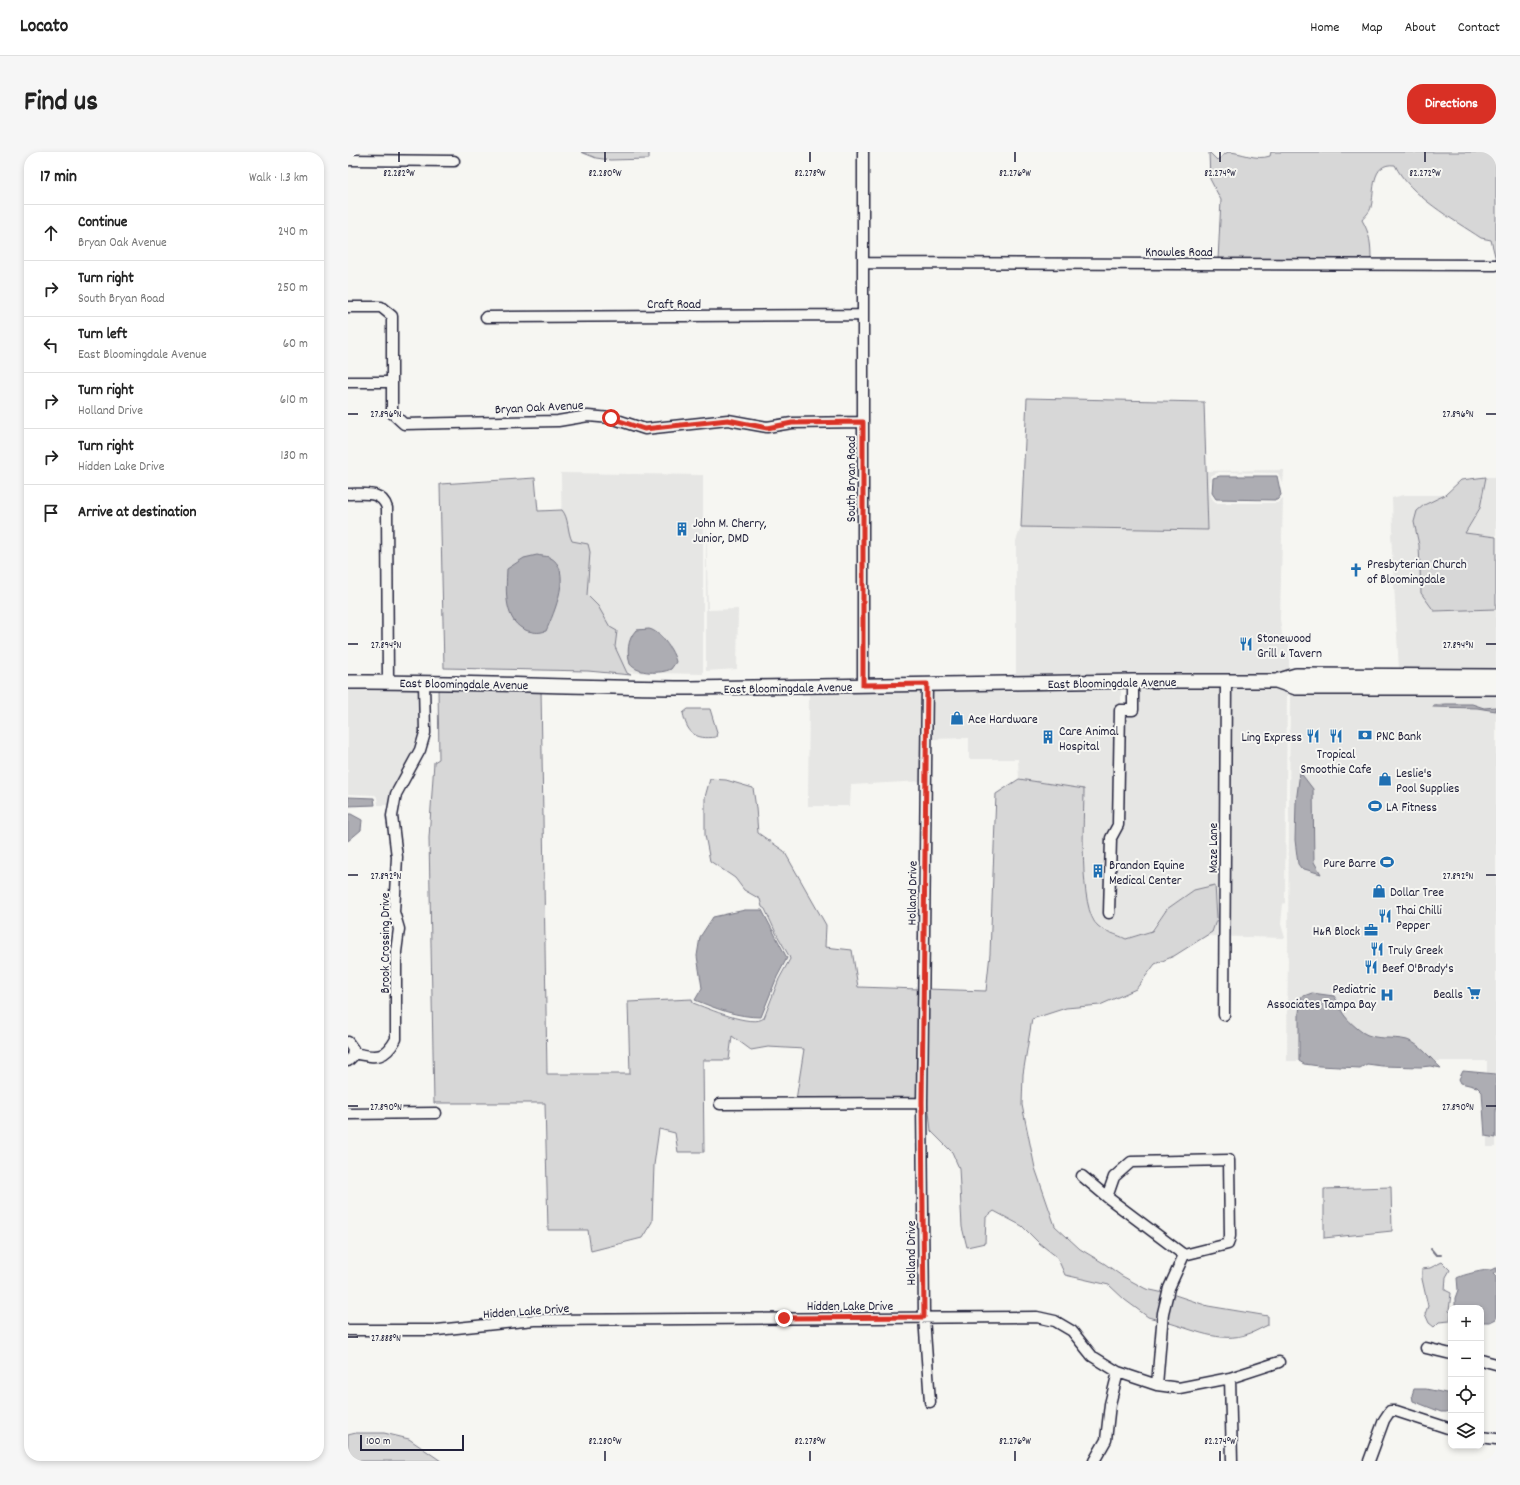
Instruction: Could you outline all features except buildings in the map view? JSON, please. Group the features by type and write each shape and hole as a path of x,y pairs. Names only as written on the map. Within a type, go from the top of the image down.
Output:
{"main road":[{"name":"East Bloomingdale Avenue","path":"348,682 424,682 633,688 1133,681 1276,681 1296,675 1496,676"},
{"name":"East Bloomingdale Avenue","path":"1276,681 1296,688 1496,688"}],"street":[{"name":"South Bryan Road","path":"863,152 863,685"},
{"path":"348,160 454,161"},
{"name":"Knowles Road","path":"863,263 1496,265"},
{"name":"Bryan Oak Avenue","path":"348,307 381,307 392,316 392,413 404,424 558,421 588,416 611,418 644,429 728,420 767,428 792,423 863,422"},
{"name":"Craft Road","path":"486,317 863,315"},
{"path":"348,382 392,382"},
{"path":"348,494 378,495 385,503 387,508 388,682"},
{"path":"1109,913 1111,838 1118,825 1120,710 1133,710 1133,681"},
{"name":"Maze Lane","path":"1224,1015 1226,681"},
{"name":"Brook Crossing Drive","path":"348,1042 352,1046 351,1057 379,1056 390,1050 396,1039 396,952 398,929 394,912 397,857 392,816 396,794 420,750 425,733 424,682"},
{"name":"Holland Drive","path":"927,684 922,1103 924,1317 930,1402"},
{"path":"720,1104 922,1103"},
{"path":"348,1114 436,1113"},
{"path":"1107,1197 1114,1177 1131,1162 1229,1160 1230,1236 1228,1244 1184,1255"},
{"path":"1082,1176 1107,1197 1184,1255"},
{"path":"1157,1385 1163,1312 1169,1288 1184,1255"},
{"name":"Hidden Lake Drive","path":"348,1330 437,1330 534,1320 1036,1317 1055,1321 1072,1331 1092,1356 1118,1372 1157,1385 1179,1388 1230,1378 1279,1362"},
{"path":"1426,1348 1448,1353"},
{"path":"1484,1361 1496,1364"},
{"path":"1094,1461 1106,1440 1110,1404 1118,1372"},
{"path":"1230,1378 1232,1461"},
{"path":"1369,1461 1384,1420 1390,1411 1448,1428"},
{"path":"1484,1437 1496,1439"}],"shaded area":[{"path":"581,152 649,152 649,159 610,160 596,158"},
{"path":"1209,152 1217,160 1228,152 1254,157 1265,157 1270,156 1271,152 1496,152 1496,260 1491,240 1481,238 1433,206 1411,187 1395,165 1387,165 1381,168 1377,173 1370,209 1362,220 1370,239 1371,260 1218,260 1221,200 1210,179"},
{"path":"1027,398 1204,402 1208,530 1021,527"},
{"path":"1284,470 1283,485 1278,473 1219,472 1210,476 1209,493 1216,503 1277,503 1283,498 1280,619 1283,641 1289,645 1289,671 1399,670 1391,534 1393,531 1392,498 1403,495 1445,495 1424,505 1414,522 1419,545 1421,593 1434,611 1496,609 1496,672 1276,677 1016,680 1016,541 1021,527 1208,530 1206,471"},
{"path":"561,473 703,475 703,674 563,671"},
{"path":"1220,476 1277,476 1281,495 1277,500 1216,499 1212,493 1213,478"},
{"path":"1486,477 1496,477 1496,537 1465,533 1480,508"},
{"path":"1486,477 1480,508 1465,533 1496,537 1496,609 1434,611 1421,593 1419,545 1414,522 1417,511 1424,505 1445,495 1461,480"},
{"path":"535,478 538,511 562,510 566,517 572,541 588,544 590,552 587,595 598,606 610,627 617,631 615,647 627,673 631,675 588,671 444,668 440,484"},
{"path":"706,511 708,610 738,609 737,669 706,671"},
{"path":"537,555 549,557 556,563 560,571 561,581 557,603 546,631 537,632 528,631 520,627 514,621 508,605 506,586 507,569 524,558"},
{"path":"649,629 658,633 662,637 675,658 676,662 671,669 667,671 643,671 638,670 630,664 628,647 633,634 636,630"},
{"path":"1129,685 1129,688 1121,688 1115,824 1107,838 1105,917 1113,917 1115,839 1123,715 1133,714 1136,688 1273,685 1288,691 1285,903 1283,904 1281,924 1285,938 1207,936 1212,932 1194,890 1167,909 1150,931 1126,939 1097,925 1087,905 1084,868 1084,789 1019,779 1018,759 969,759 969,738 930,739 930,688 1016,692 1016,688"},
{"path":"348,686 421,686 421,733 417,749 390,805 378,805 377,797 375,795 348,794"},
{"path":"438,687 541,689 547,1074 630,1074 628,1002 692,999 693,1003 718,1013 740,1019 750,1021 764,1018 779,979 790,959 765,909 762,907 760,899 744,890 735,878 710,861 705,835 705,797 710,779 726,780 753,788 758,833 784,851 826,925 825,947 852,950 858,987 920,989 919,1099 796,1100 804,1049 768,1047 751,1050 732,1036 729,1060 703,1060 704,1152 678,1152 675,1133 659,1129 654,1165 652,1222 642,1238 591,1251 588,1230 548,1230 545,1103 434,1103 429,838 434,762 439,759"},
{"path":"923,688 922,781 851,785 850,806 808,806 809,690"},
{"path":"1290,694 1496,695 1496,1147 1487,1147 1487,1061 1287,1061"},
{"path":"1472,704 1484,708 1496,707 1496,711 1477,708 1433,707 1434,705"},
{"path":"688,709 710,709 717,732 716,737 709,738 693,734 687,726 683,713"},
{"path":"1300,772 1313,789 1314,862 1321,874 1301,868 1298,864 1295,840 1296,802"},
{"path":"1019,779 1084,789 1083,840 1087,902 1092,917 1098,926 1104,930 1126,939 1152,931 1167,909 1194,890 1215,885 1217,918 1212,932 1174,956 1155,964 1136,989 1100,1005 1066,1008 1032,1019 1023,1074 1022,1105 1035,1168 1055,1226 1080,1249 1122,1276 1146,1289 1164,1293 1159,1320 1148,1317 1125,1300 1109,1285 1065,1275 1057,1257 1039,1243 1022,1226 994,1211 986,1217 985,1243 967,1247 962,1227 959,1168 952,1152 931,1131 929,1111 926,1110 927,989 986,991 990,954 996,794"},
{"path":"348,797 374,798 375,805 348,806"},
{"path":"348,814 362,820 361,830 348,841"},
{"path":"745,910 762,910 787,958 777,977 761,1017 735,1014 695,1000 702,988 697,956 700,937 713,917"},
{"path":"1312,993 1334,996 1345,1016 1353,1025 1367,1035 1401,1039 1412,1042 1421,1048 1441,1068 1430,1066 1382,1066 1367,1064 1360,1068 1304,1064 1299,1061 1299,1013 1301,997"},
{"path":"1463,1071 1496,1074 1496,1138 1485,1136 1482,1092 1477,1087 1461,1083 1459,1079"},
{"path":"1391,1187 1392,1231 1324,1238 1324,1189"},
{"path":"1442,1262 1450,1270 1446,1277 1445,1290 1451,1293 1450,1305 1448,1305 1448,1321 1439,1322 1434,1327 1429,1323 1425,1314 1428,1306 1422,1279 1422,1269 1430,1268"},
{"path":"1496,1268 1496,1273 1493,1274 1496,1277 1496,1319 1490,1322 1484,1322 1484,1305 1455,1305 1455,1298 1458,1290 1457,1278 1485,1270"},
{"path":"1172,1294 1208,1306 1268,1316 1268,1325 1238,1337 1227,1337 1206,1334 1166,1322"},
{"path":"1414,1389 1426,1389 1448,1393 1448,1412 1441,1412 1413,1401 1412,1395"},
{"path":"356,1433 384,1433 409,1439 441,1461 348,1461 348,1435"}],"waterway":[{"path":"1431,1249 1436,1255 1441,1255"}],"place":[{"name":"John M. Cherry, Junior, DMD","path":"682,529"},
{"name":"Presbyterian Church of Bloomingdale","path":"1356,570"},
{"name":"Stonewood Grill & Tavern","path":"1246,644"},
{"name":"Ace Hardware","path":"957,718"},
{"name":"PNC Bank","path":"1365,735"},
{"name":"Ling Express","path":"1313,736"},
{"name":"Tropical Smoothie Cafe","path":"1336,736"},
{"name":"Care Animal Hospital","path":"1048,737"},
{"name":"Leslie's Pool Supplies","path":"1385,779"},
{"name":"LA Fitness","path":"1375,806"},
{"name":"Pure Barre","path":"1387,862"},
{"name":"Brandon Equine Medical Center","path":"1098,871"},
{"name":"Dollar Tree","path":"1379,891"},
{"name":"Thai Chilli Pepper","path":"1385,916"},
{"name":"H&R Block","path":"1371,930"},
{"name":"Truly Greek","path":"1377,949"},
{"name":"Beef O'Brady's","path":"1371,967"},
{"name":"Bealls","path":"1474,993"},
{"name":"Pediatric Associates Tampa Bay","path":"1387,995"}],"route":[{"path":"611,418 644,429 728,420 767,428 792,423 863,422 863,685 927,684 922,1103 924,1317 784,1318"}]}
